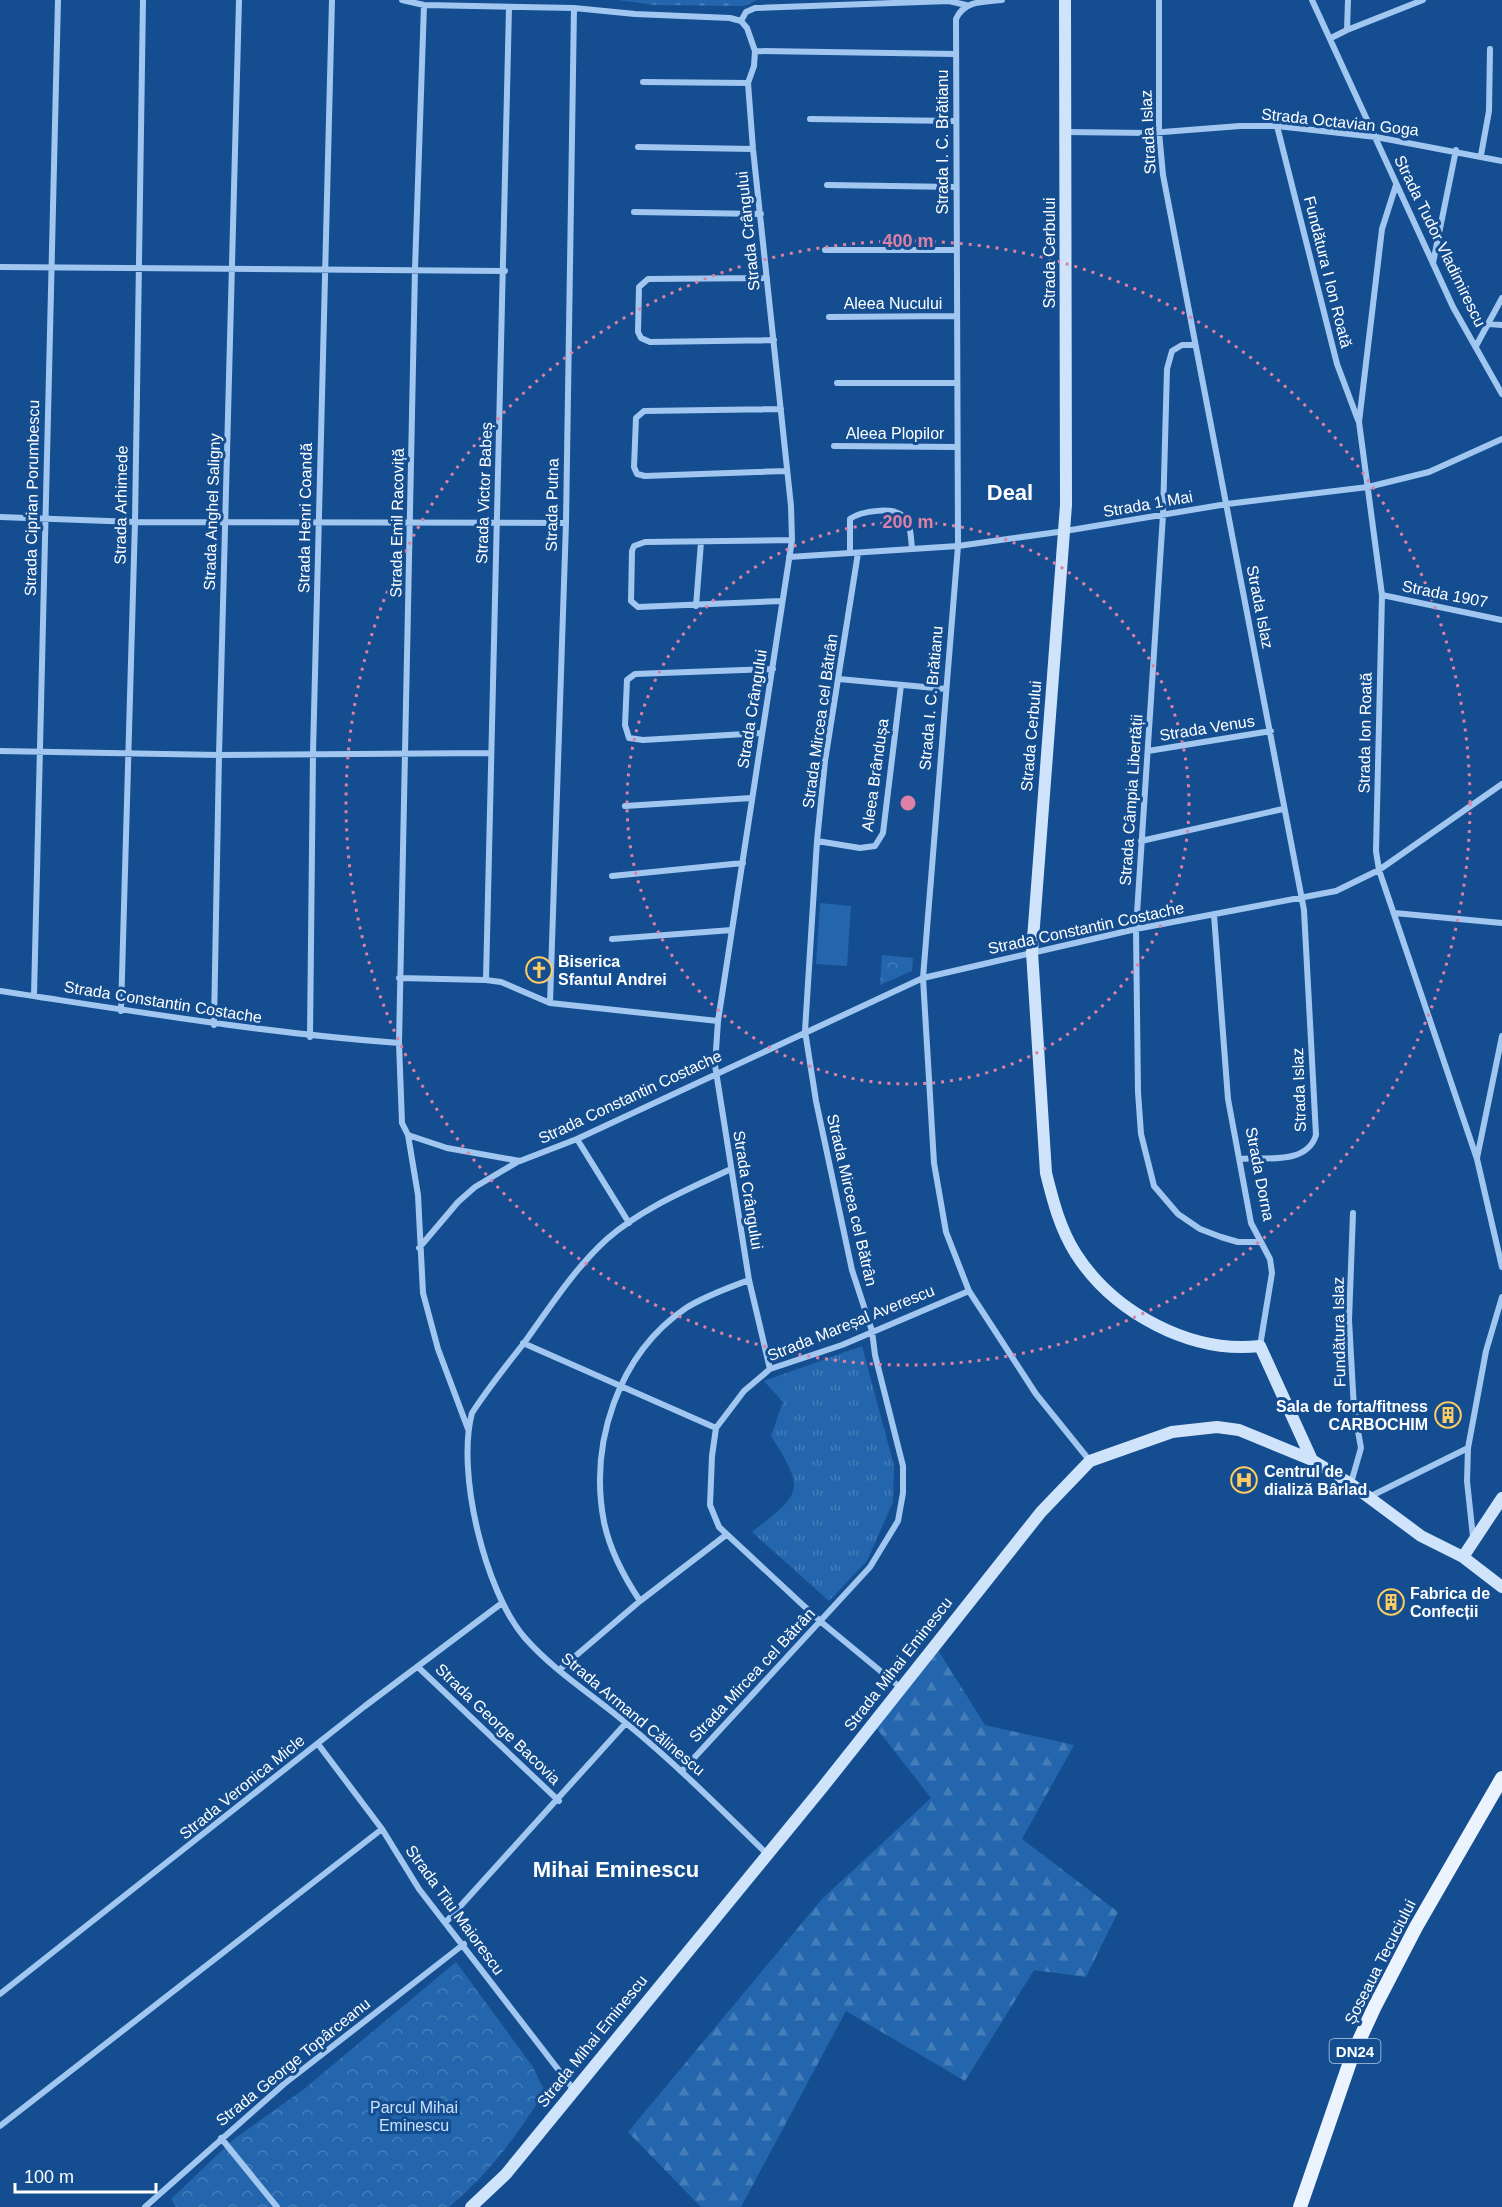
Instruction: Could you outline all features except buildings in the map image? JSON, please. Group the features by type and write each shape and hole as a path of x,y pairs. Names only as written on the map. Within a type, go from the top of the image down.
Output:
{"main road":[{"name":"Șoseaua Tecuciului","path":"1300,2207 1353,2056 1374,2008 1416,1926 1502,1778"}],"street":[{"name":"Strada Ciprian Porumbescu","path":"34,996 58,0"},
{"name":"Strada Arhimede","path":"121,1011 135,522 143,0"},
{"name":"Strada Anghel Saligny","path":"214,1025 239,0"},
{"name":"Strada Henri Coandă","path":"310,1036 313,753 332,0"},
{"path":"402,0 424,5 574,8 635,14 730,18 741,21 753,37 755,51 955,54"},
{"path":"741,21 746,12 755,8 949,1 966,5 1002,0"},
{"name":"Strada Cerbului","path":"1065,0 1065,531 1032,952 1047,1173 1055,1208 1076,1254 1110,1292 1149,1321 1192,1339 1216,1346 1239,1349 1260,1347"},
{"name":"Strada Islaz","path":"1159,0 1159,132 1162,175 1271,731 1283,809 1301,898 1316,1135 1313,1146 1302,1155 1241,1159"},
{"name":"Strada Tudor Vladimirescu","path":"1312,0 1432,263 1502,394"},
{"path":"1347,30 1348,0"},
{"path":"1331,38 1423,0"},
{"name":"Strada Emil Racoviță","path":"399,1043 412,522 415,269 424,5"},
{"name":"Strada I. C. Brătianu","path":"966,5 960,10 956,19 955,54 958,546 923,978 934,1163 951,1249 969,1291 1029,1385 1090,1461"},
{"name":"Strada Victor Babeș","path":"486,980 496,522 505,271 509,7"},
{"name":"Strada Putna","path":"549,1003 566,523 574,8"},
{"path":"1481,155 1489,111 1490,49"},
{"name":"Strada Crângului","path":"755,51 754,66 748,83 792,540 715,1047 731,1170 749,1280 770,1369"},
{"path":"643,82 748,83"},
{"path":"810,119 955,121"},
{"name":"Strada Octavian Goga","path":"1065,132 1159,132 1240,126 1277,126 1376,137 1502,160"},
{"name":"Fundătura I Ion Roată","path":"1277,126 1337,364 1359,422"},
{"path":"638,147 753,149"},
{"path":"1432,263 1456,150"},
{"path":"827,185 955,187"},
{"name":"Strada Ion Roată","path":"1396,186 1382,229 1359,422 1382,595 1376,851 1379,870 1477,1159 1502,1267"},
{"path":"634,212 760,214"},
{"path":"825,250 956,250"},
{"path":"0,267 139,270 324,268 505,271"},
{"path":"768,278 648,279 639,287 638,333 641,338 650,342 774,340"},
{"path":"1476,346 1502,298"},
{"name":"Aleea Nucului","path":"829,317 956,316"},
{"path":"1489,324 1502,325"},
{"name":"Strada Câmpia Libertății","path":"1195,345 1182,345 1172,351 1167,369 1163,515 1136,929 1138,1092 1142,1134 1154,1186 1178,1214 1200,1230 1238,1242 1260,1242"},
{"path":"837,383 957,383"},
{"path":"781,409 644,411 636,418 634,467 637,474 645,476 786,471"},
{"name":"Strada 1 Mai","path":"789,557 958,546 1227,504 1368,487 1429,471 1502,439"},
{"name":"Aleea Plopilor","path":"834,446 957,447"},
{"path":"850,553 850,519 865,512 895,512 903,515 907,522 912,549"},
{"path":"0,517 135,522 566,523"},
{"path":"782,601 696,606 634,605 630,596 632,550 638,543 645,542 792,540"},
{"path":"696,606 701,542"},
{"name":"Strada Mircea cel Bătrân","path":"682,1771 870,1567 898,1521 903,1493 903,1466 875,1355 872,1332 852,1270 814,1092 805,1031 817,841 825,761 858,553"},
{"name":"Strada 1907","path":"1382,595 1502,620"},
{"path":"762,733 643,740 629,738 625,725 627,680 635,674 773,669"},
{"path":"839,679 946,689"},
{"name":"Aleea Brândușa","path":"817,841 860,848 875,846 879,841 883,833 901,685"},
{"name":"Strada Venus","path":"1148,752 1271,731"},
{"path":"0,752 219,755 490,753"},
{"name":"Strada Constantin Costache","path":"419,1248 458,1202 475,1187 520,1161 577,1139 923,978 1136,929 1336,891 1379,870 1502,784"},
{"path":"625,806 752,798"},
{"path":"1141,841 1283,809"},
{"path":"612,876 743,863"},
{"path":"1394,913 1502,923"},
{"name":"Strada Dorna","path":"1214,915 1228,1099 1241,1159 1251,1223 1270,1259 1272,1273 1260,1347"},
{"path":"612,939 732,930"},
{"path":"399,978 501,982 549,1003 718,1021"},
{"name":"Strada Constantin Costache","path":"0,991 214,1025 399,1043"},
{"path":"1477,1159 1502,1036"},
{"path":"399,1043 402,1123 408,1135 418,1195 419,1248 427,1307 438,1349 468,1429"},
{"path":"408,1135 447,1148 520,1161"},
{"path":"577,1139 629,1223"},
{"name":"Strada Armand Călinescu","path":"731,1170 679,1194 629,1223 608,1239 580,1268 472,1413 468,1429 468,1477 474,1517 502,1602 525,1638 559,1670 682,1771 767,1854"},
{"name":"Fundătura Islaz","path":"1351,1484 1361,1448 1354,1409 1349,1320 1353,1213"},
{"path":"640,1601 613,1552 601,1501 600,1472 608,1419 630,1368 650,1342 687,1308 749,1280"},
{"name":"Strada Mareșal Averescu","path":"901,1688 820,1621 726,1535 713,1517 710,1505 712,1456 716,1428 744,1391 770,1369 842,1345 969,1291"},
{"path":"1473,1537 1467,1481 1468,1448 1486,1352 1502,1297"},
{"path":"523,1343 716,1428"},
{"path":"1260,1347 1312,1460"},
{"name":"Strada Mihai Eminescu","path":"471,2207 507,2174 1041,1512 1090,1461 1172,1432 1217,1427 1263,1438 1312,1460 1351,1484 1421,1536 1462,1557 1502,1587"},
{"path":"1369,1497 1468,1448"},
{"path":"1462,1557 1473,1537 1502,1498"},
{"path":"559,1670 640,1601 726,1535"},
{"name":"Strada Veronica Micle","path":"0,1994 502,1602"},
{"name":"Strada George Bacovia","path":"418,1666 559,1801"},
{"path":"446,1922 559,1801 626,1724"},
{"name":"Strada Titu Maiorescu","path":"318,1744 382,1829 406,1871 574,2090"},
{"path":"0,2126 382,1829"},
{"name":"Strada George Topârceanu","path":"145,2207 284,2084 464,1944"},
{"path":"221,2139 277,2207"}],"green space":[{"path":"618,0 757,0 744,6 655,5"},
{"path":"820,903 851,906 847,966 816,964"},
{"path":"882,955 913,958 912,971 880,985"},
{"path":"862,1346 894,1466 893,1502 867,1561 829,1601 752,1532 789,1499 794,1480 771,1436 783,1402 764,1381"},
{"path":"938,1650 985,1725 1074,1745 1022,1839 1118,1912 1086,1977 1034,1970 965,2081 846,2011 741,2207 701,2207 628,2132 822,1899 931,1798 874,1725"},
{"name":"Parcul Mihai Eminescu","path":"456,1962 533,2067 545,2092 502,2153 464,2194 449,2207 176,2207 171,2199 234,2139 304,2089"}],"place":[{"name":"Biserica Sfantul Andrei","path":"539,970"},
{"name":"Sala de forta/fitness CARBOCHIM","path":"1448,1415"},
{"name":"Centrul de dializă Bârlad","path":"1244,1480"},
{"name":"Fabrica de Confecții","path":"1391,1602"}],"district":[{"name":"Deal","path":"1010,492"},
{"name":"Mihai Eminescu","path":"616,1869"}]}
